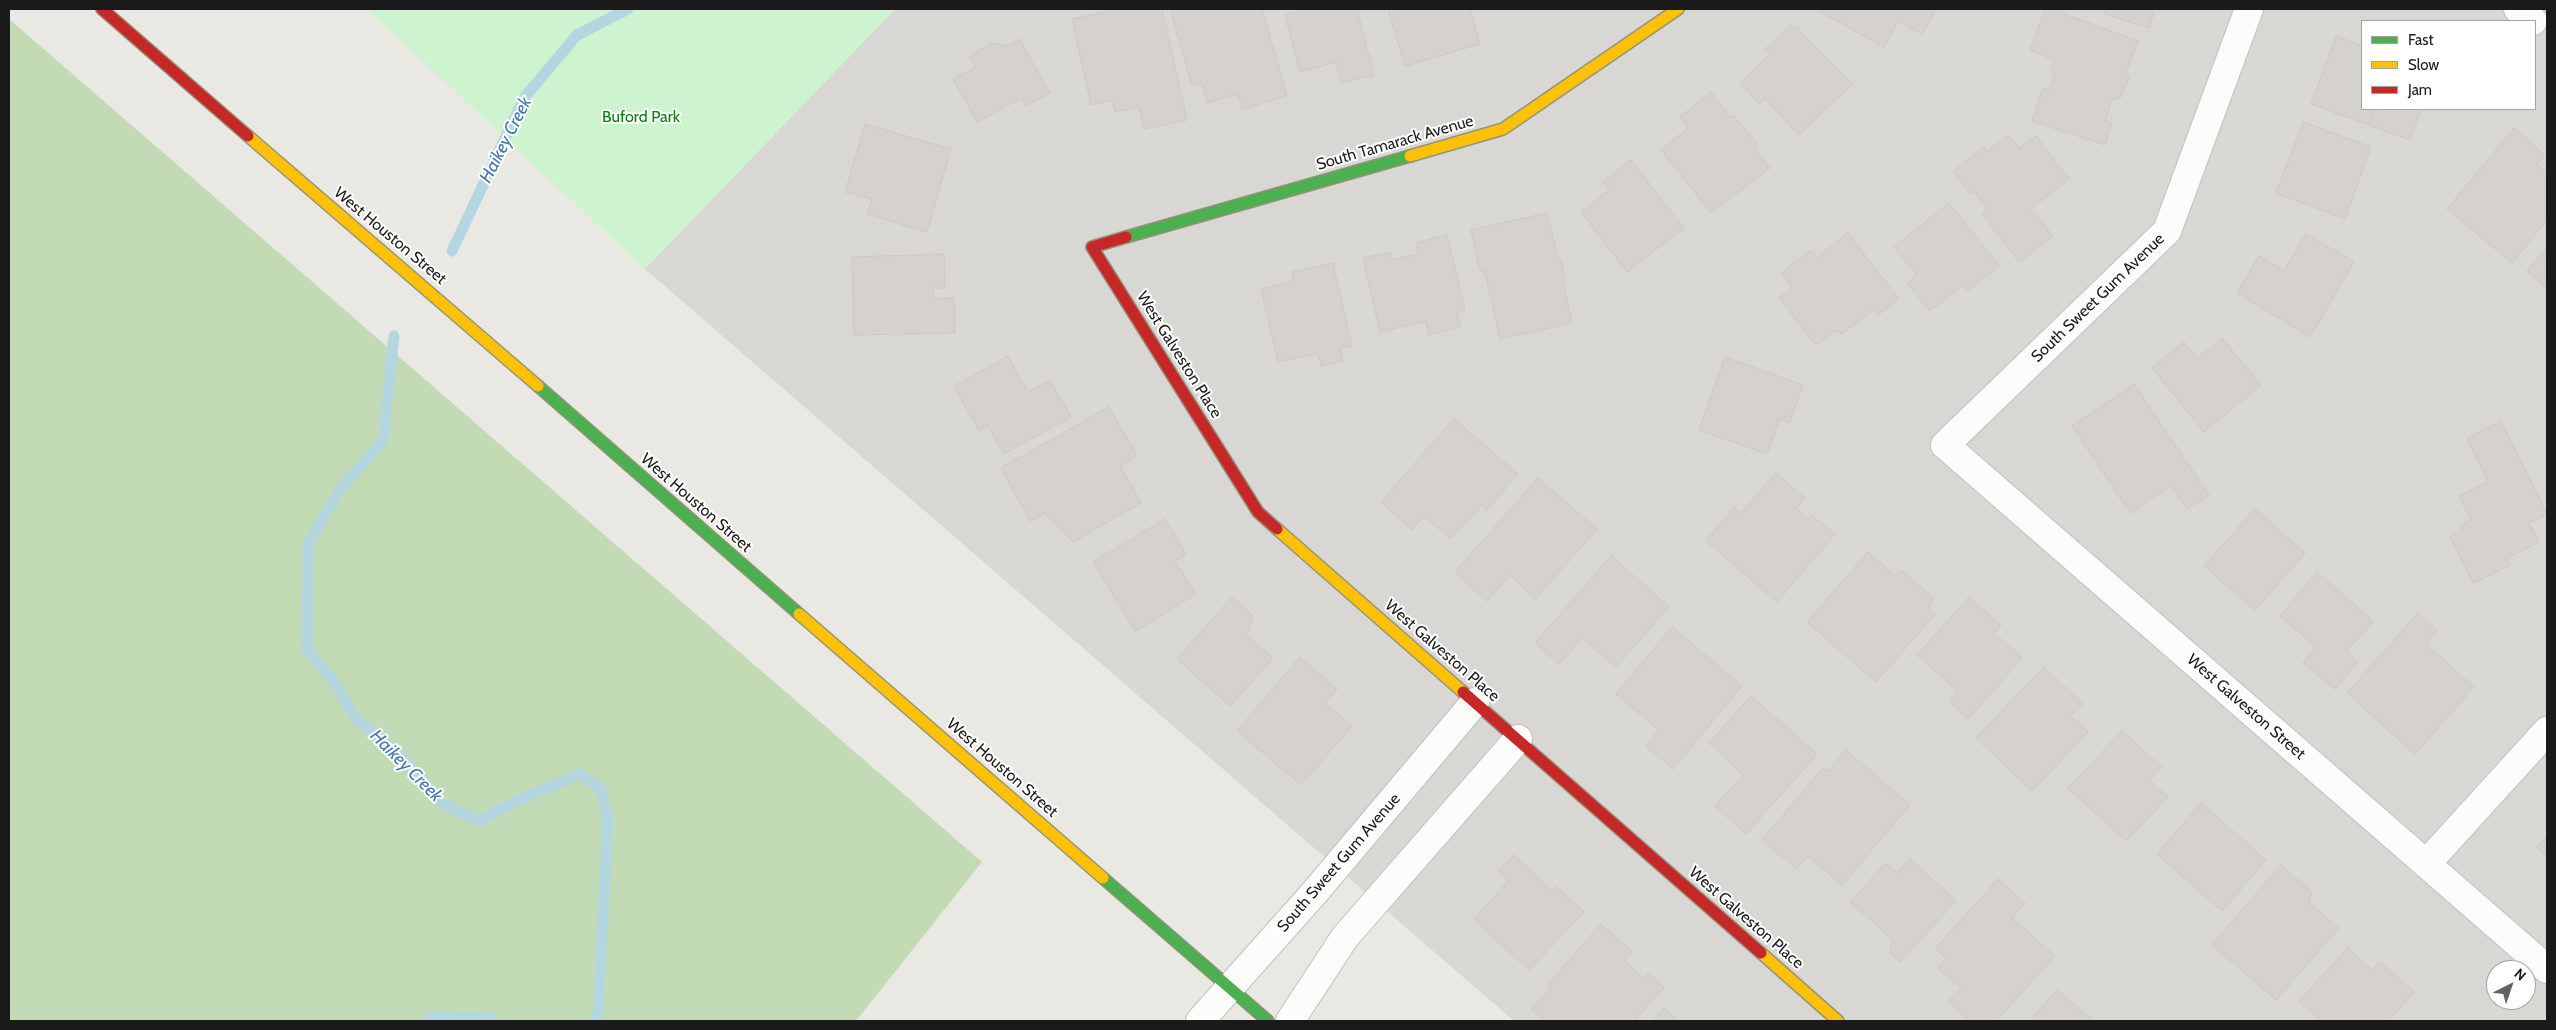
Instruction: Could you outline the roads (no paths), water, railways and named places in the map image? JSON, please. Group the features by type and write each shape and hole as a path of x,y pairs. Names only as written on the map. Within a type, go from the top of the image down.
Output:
{"street":[{"name":"West Houston Street","path":"102,9 300,182 459,316 600,441 1268,1021"},
{"name":"South Tamarack Avenue","path":"1092,247 1503,129 1678,9"},
{"name":"South Sweet Gum Avenue","path":"1944,445 2167,231 2249,9"},
{"path":"2518,9 2532,20"},
{"path":"2536,24 2547,34"},
{"name":"West Galveston Place","path":"1092,247 1258,512 1838,1021"},
{"name":"West Galveston Street","path":"1944,445 2547,969"},
{"name":"South Sweet Gum Avenue","path":"1200,1021 1311,897 1475,702"},
{"path":"2426,864 2547,731"},
{"path":"1290,1021 1345,937 1518,739"}],"waterway":[{"name":"Haikey Creek","path":"452,251 524,98 577,35 628,9"},
{"name":"Haikey Creek","path":"394,336 383,441 341,488 308,544 307,650 335,683 355,718 399,754 442,803 478,821 517,801 580,774 601,789 608,819 598,1015 595,1021"},
{"name":"Haikey Creek","path":"426,1021 434,1017 491,1018 493,1021"}],"park label":[{"name":"Buford Park","path":"641,117"}]}
